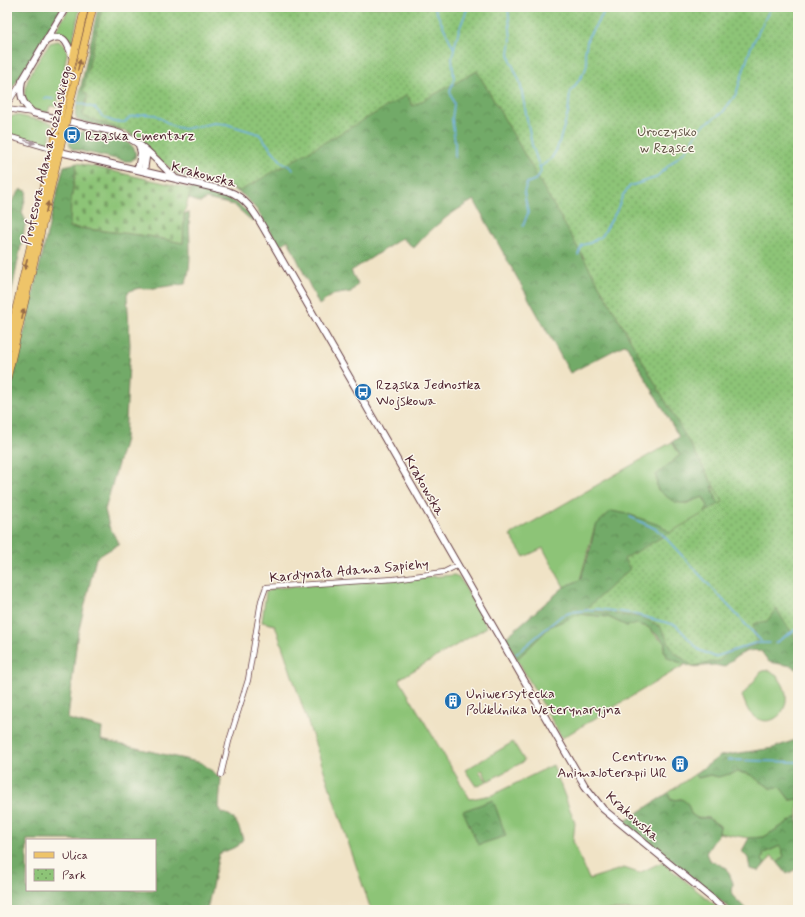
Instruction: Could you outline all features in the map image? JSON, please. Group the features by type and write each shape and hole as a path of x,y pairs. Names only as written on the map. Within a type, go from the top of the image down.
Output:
{"main road":[{"name":"Profesora Adama Rożańskiego","path":"7,379 64,135 73,60 85,7"},
{"name":"Profesora Adama Rożańskiego","path":"7,348 56,130 67,102 93,7"}],"street":[{"path":"7,105 66,7"},
{"path":"45,42 54,38 62,39 68,45 73,60"},
{"path":"22,81 21,98 25,106 33,113"},
{"path":"7,109 33,113 115,132 138,144 175,178"},
{"path":"7,136 52,149"},
{"path":"138,144 141,153 141,170"},
{"path":"141,170 147,151"},
{"name":"Krakowska","path":"60,152 175,178 235,194 253,211 585,786 603,809 726,910"},
{"name":"Kardynała Adama Sapiehy","path":"221,775 228,741 248,680 261,601 266,587 394,579 444,572 458,565"}],"green space":[{"path":"7,7 62,7 7,97"},
{"path":"70,7 80,7 72,44 66,38 54,34"},
{"path":"98,7 385,7 682,216 798,338 798,671 792,666 769,662 761,651 756,650 741,654 724,667 715,665 692,667 668,658 664,650 665,642 648,627 637,624 627,626 608,617 580,614 551,626 517,659 505,638 564,587 580,580 590,550 595,526 611,511 628,514 662,526 695,553 758,613 724,474 712,487 717,501 729,512 702,519 708,506 703,497 688,502 678,503 657,489 656,475 680,455 672,442 679,437 626,344 570,373 474,200 442,221 414,248 402,238 351,271 358,284 351,292 332,295 319,305 288,240 279,247 257,210 243,195 229,187 178,175 140,141 127,132 77,120 75,114"},
{"name":"Uroczysko w Rząsce","path":"102,7 798,7 798,642 776,609 767,621 753,624 757,645 729,651 719,661 693,666 674,652 660,626 641,617 585,610 630,569 624,559 723,502 477,71 413,106 407,95 240,191 231,187 206,182 206,179 176,172 158,159 137,136 83,116 88,95 83,91"},
{"path":"58,41 65,45 67,53 57,107 50,106 48,113 38,111 33,109 27,103 25,95 26,86 35,67 50,43"},
{"path":"16,115 52,123 49,145 7,133 7,118"},
{"path":"82,131 116,137 125,141 131,145 135,151 135,158 131,161 125,161 72,149 69,144 72,133 80,134"},
{"path":"77,163 71,202 70,227 149,236 183,243 184,214 189,213 190,260 185,284 147,289 139,288 130,291 127,294 130,345 125,439 105,510 109,526 119,544 96,558 77,638 68,719 102,728 101,740 202,763 221,778 219,807 222,813 231,816 234,819 243,839 238,846 219,854 207,910 7,910 7,398 64,166"},
{"path":"77,163 191,189 184,214 183,243 149,236 70,227 71,202"},
{"path":"194,187 227,198 241,206 254,220 252,221 234,205 206,199 200,203 188,198 191,189"},
{"path":"21,189 27,191 22,213 26,221 7,315 7,204 9,205"},
{"path":"672,442 680,455 657,475 685,504 703,497 708,506 729,512 717,501 712,487 724,473 780,579 595,526 580,580 564,587 543,548 524,557 510,535"},
{"path":"455,575 461,580 487,627 399,679 470,799 492,795 553,765 575,823 573,841 589,879 624,868 639,873 662,862 721,910 371,910 275,625 262,622 266,592 274,588"},
{"path":"579,614 608,617 627,626 637,624 648,627 658,638 665,642 664,650 668,658 686,664 562,738 517,659 551,626"},
{"path":"770,670 780,680 785,691 786,701 783,710 777,717 770,720 761,720 750,713 742,696 762,671"},
{"path":"798,739 798,799 790,800 780,787 772,789 749,774 738,772 718,777 710,775 698,778 695,774 720,756 773,748"},
{"path":"513,742 524,760 523,762 488,781 482,770 479,771 487,781 479,786 475,785 465,770"},
{"path":"738,772 749,774 772,789 780,787 790,800 798,799 798,816 764,837 749,838 719,833 720,826 708,818 697,818 691,814 682,799 671,800 668,793 695,774 698,778"},
{"path":"668,793 671,800 682,799 688,804 691,814 697,818 708,818 720,826 719,833 706,853 709,860 727,868 733,883 732,895 747,910 732,910 624,822"},
{"path":"493,800 506,836 478,845 463,811"},
{"path":"798,816 798,868 787,874 778,863 784,856 780,846 764,853 762,860 765,864 759,871 750,869 748,858 742,851 749,838 764,837"},
{"path":"780,846 784,856 778,863 772,856 765,864 762,860 764,853"}],"waterway":[{"path":"434,7 454,49 452,58 454,79 450,91 454,104 452,119 455,158"},
{"path":"454,48 468,7"},
{"path":"508,7 511,40 509,53 511,62 520,82 532,145 541,171 537,179 527,183 524,192 528,213 523,226"},
{"path":"540,167 551,159 557,149 568,113 570,93 585,71 587,64 585,53 588,37 603,14 604,7"},
{"path":"578,255 582,245 590,243 602,236 616,212 623,195 630,186 655,178 687,149 701,127 723,112 736,94 751,47 771,7"},
{"path":"44,98 53,99"},
{"path":"78,103 95,108 104,118 115,122 125,122 130,117 144,114 156,115 172,126 184,129 214,123 226,124 259,134 281,161 293,169"},
{"path":"630,517 656,529 662,534 761,641"},
{"path":"516,654 561,616 572,612 598,609 629,613 676,625 699,650 715,657 755,643 770,643"},
{"path":"775,643 798,628"},
{"path":"728,760 798,762"}],"place":[{"name":"Rząska Cmentarz","path":"72,135"},
{"name":"Rząska Jednostka Wojskowa","path":"363,392"},
{"name":"Uniwersytecka Poliklinika Weterynaryjna","path":"453,701"},
{"name":"Centrum Animaloterapii UR","path":"680,764"}]}
